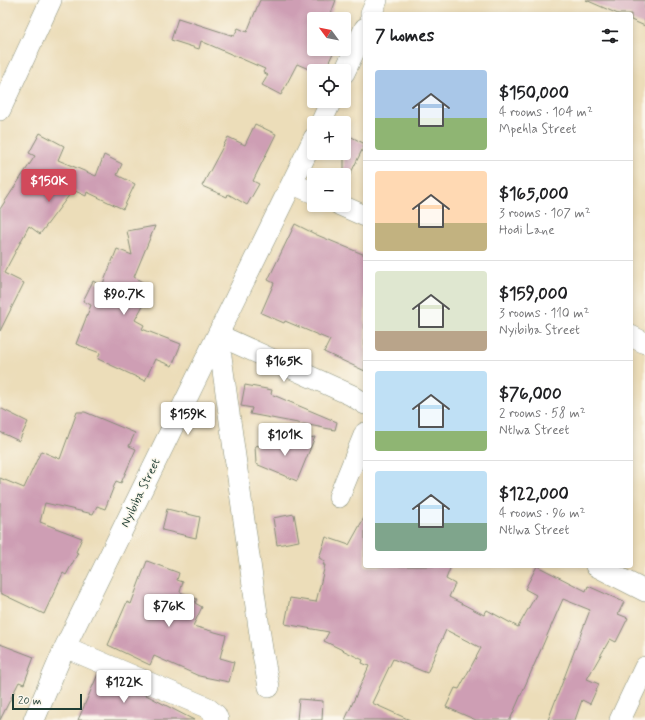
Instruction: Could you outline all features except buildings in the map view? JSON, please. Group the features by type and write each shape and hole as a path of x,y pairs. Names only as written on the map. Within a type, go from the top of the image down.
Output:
{"street":[{"path":"0,110 51,0"},
{"path":"372,12 377,0"},
{"path":"348,64 363,32"},
{"name":"Nyibiba Street","path":"34,720 65,648 307,153"},
{"path":"293,184 307,191"},
{"path":"351,210 363,215"},
{"path":"218,335 351,395 363,403"},
{"path":"218,335 262,650 269,687"},
{"path":"633,337 645,343"},
{"path":"339,497 363,439"},
{"path":"600,568 645,591"},
{"path":"65,648 206,707 216,715 218,720"},
{"path":"620,720 645,667"}]}
